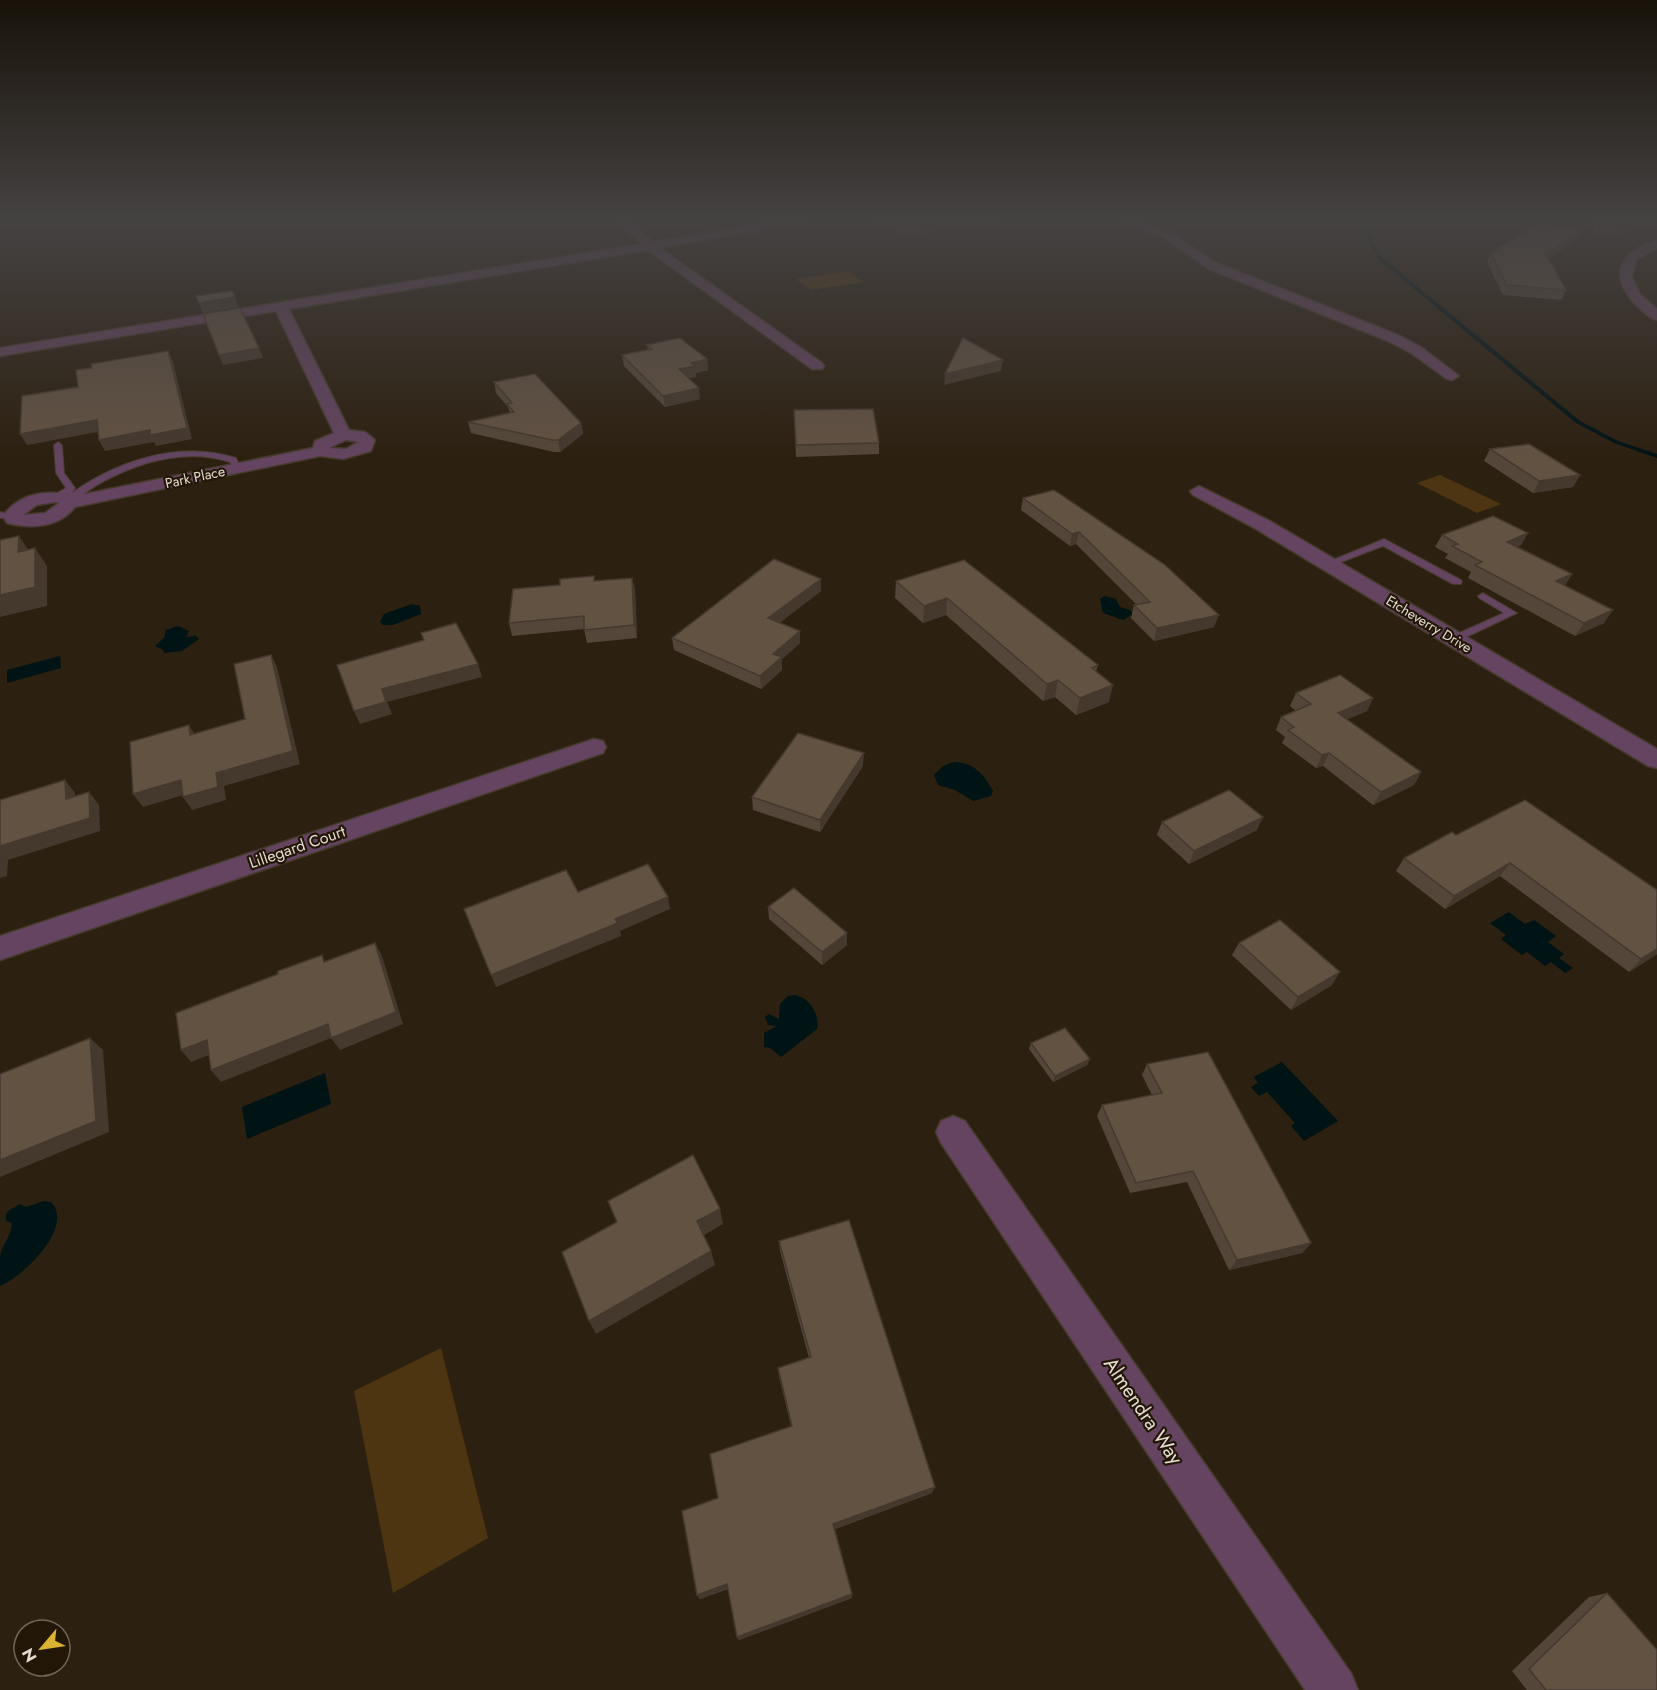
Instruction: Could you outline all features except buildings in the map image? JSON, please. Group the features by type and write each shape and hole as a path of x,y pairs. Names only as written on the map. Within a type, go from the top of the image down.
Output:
{"street":[{"path":"0,352 323,300"},
{"path":"725,300 817,366"},
{"path":"1298,300 1393,338 1416,350 1452,376"},
{"path":"1640,300 1657,316"},
{"path":"280,307 343,435"},
{"name":"Park Place","path":"6,515 28,522 48,518 64,510 64,500 321,451 335,455 351,453 365,447 367,440 359,435 343,435 321,445 321,451"},
{"name":"Etcheverry Drive","path":"1199,491 1328,564 1657,760"},
{"name":"Lillegard Court","path":"0,948 594,747"},
{"name":"Almendra Way","path":"953,1132 1334,1690"}],"lane":[{"path":"58,446 60,473 70,488 64,500"},
{"path":"64,500 126,467 160,458 210,452 233,460 237,468"},
{"path":"1328,564 1384,542 1457,582"},
{"path":"1454,639 1512,612 1483,596"}],"shaded area":[{"path":"1440,475 1501,504 1477,513 1417,483"},
{"path":"1105,596 1116,599 1120,607 1130,610 1133,614 1123,620 1103,613 1100,599"},
{"path":"412,604 420,606 421,614 393,625 383,625 380,622 384,614"},
{"path":"178,626 189,631 186,637 196,636 199,639 182,651 165,653 155,646 164,638 166,630"},
{"path":"60,656 61,668 7,683 7,670"},
{"path":"954,762 967,764 977,770 993,791 991,796 973,801 955,790 938,785 934,775 943,766"},
{"path":"1509,912 1525,924 1534,920 1556,936 1548,942 1564,954 1559,958 1573,968 1565,973 1551,962 1545,966 1527,952 1522,955 1501,939 1506,935 1490,923"},
{"path":"795,995 805,999 813,1008 818,1023 817,1029 781,1057 770,1048 764,1047 764,1033 777,1026 768,1025 765,1017 769,1014 779,1019 780,1004 788,996"},
{"path":"1282,1062 1338,1121 1304,1141 1291,1126 1295,1123 1267,1092 1259,1096 1251,1087 1258,1083 1254,1077"},
{"path":"325,1073 331,1104 247,1139 242,1107"},
{"path":"44,1201 51,1202 57,1212 56,1224 51,1237 33,1262 10,1281 0,1286 0,1256 12,1223 6,1221 8,1211 20,1204 26,1207"},
{"path":"441,1348 488,1538 393,1593 354,1391"}],"waterway":[{"path":"1430,300 1578,422 1616,442 1657,456"}]}
